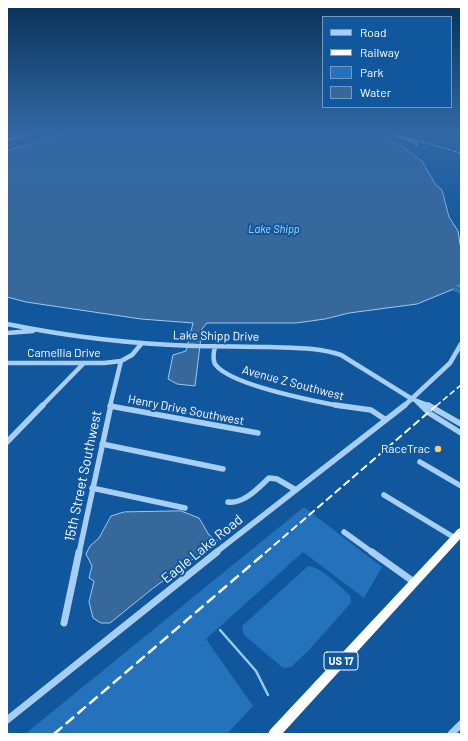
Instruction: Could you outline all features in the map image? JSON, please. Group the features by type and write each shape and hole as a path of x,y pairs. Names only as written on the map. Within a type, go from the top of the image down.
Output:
{"highway":[{"name":"US 17","path":"274,734 458,535"}],"street":[{"name":"Lake Shipp Drive","path":"7,324 37,330 142,343 308,348 329,351 352,361 412,399"},
{"path":"7,333 37,330"},
{"path":"121,361 134,352 142,343"},
{"name":"Eagle Lake Road","path":"7,720 412,399 450,363 461,344"},
{"name":"Avenue Z Southwest","path":"212,346 215,365 221,371 236,378 281,392 342,407 372,410 386,420"},
{"name":"Camellia Drive","path":"7,363 84,363 121,361"},
{"name":"15th Street Southwest","path":"64,623 92,488 121,361"},
{"path":"7,442 84,363"},
{"path":"412,399 435,408 461,424"},
{"path":"412,399 461,433"},
{"name":"Henry Drive Southwest","path":"110,406 258,433"},
{"path":"102,444 223,469"},
{"path":"420,462 461,486"},
{"path":"228,502 235,503 243,499 269,478 277,479 296,490"},
{"path":"92,488 185,508"},
{"path":"384,495 458,535"},
{"path":"344,532 414,582"},
{"path":"451,734 461,724"}],"green space":[{"path":"304,507 382,567 364,598 303,552 206,639 253,706 227,734 25,734"},
{"path":"308,566 314,567 325,573 350,595 351,603 309,650 291,667 283,668 244,635 242,626"}],"water":[{"name":"Lake Shipp","path":"7,169 426,169 436,185 442,190 449,217 458,231 461,250 461,286 417,304 349,313 325,319 296,323 207,323 202,329 195,386 177,384 168,379 173,355 186,351 193,323 141,319 26,302 7,297"},
{"path":"181,511 199,518 209,535 218,541 152,589 110,623 101,623 93,618 89,602 94,581 89,578 92,566 86,554 90,546 99,538 111,516 124,512"}],"building":[{"path":"461,282 461,289 454,286"}],"waterway":[{"path":"220,630 256,671 268,695"}],"railway":[{"path":"436,406 461,385"},
{"path":"265,553 437,405"},
{"path":"54,734 266,552"}],"place":[{"name":"RaceTrac","path":"438,449"}]}
